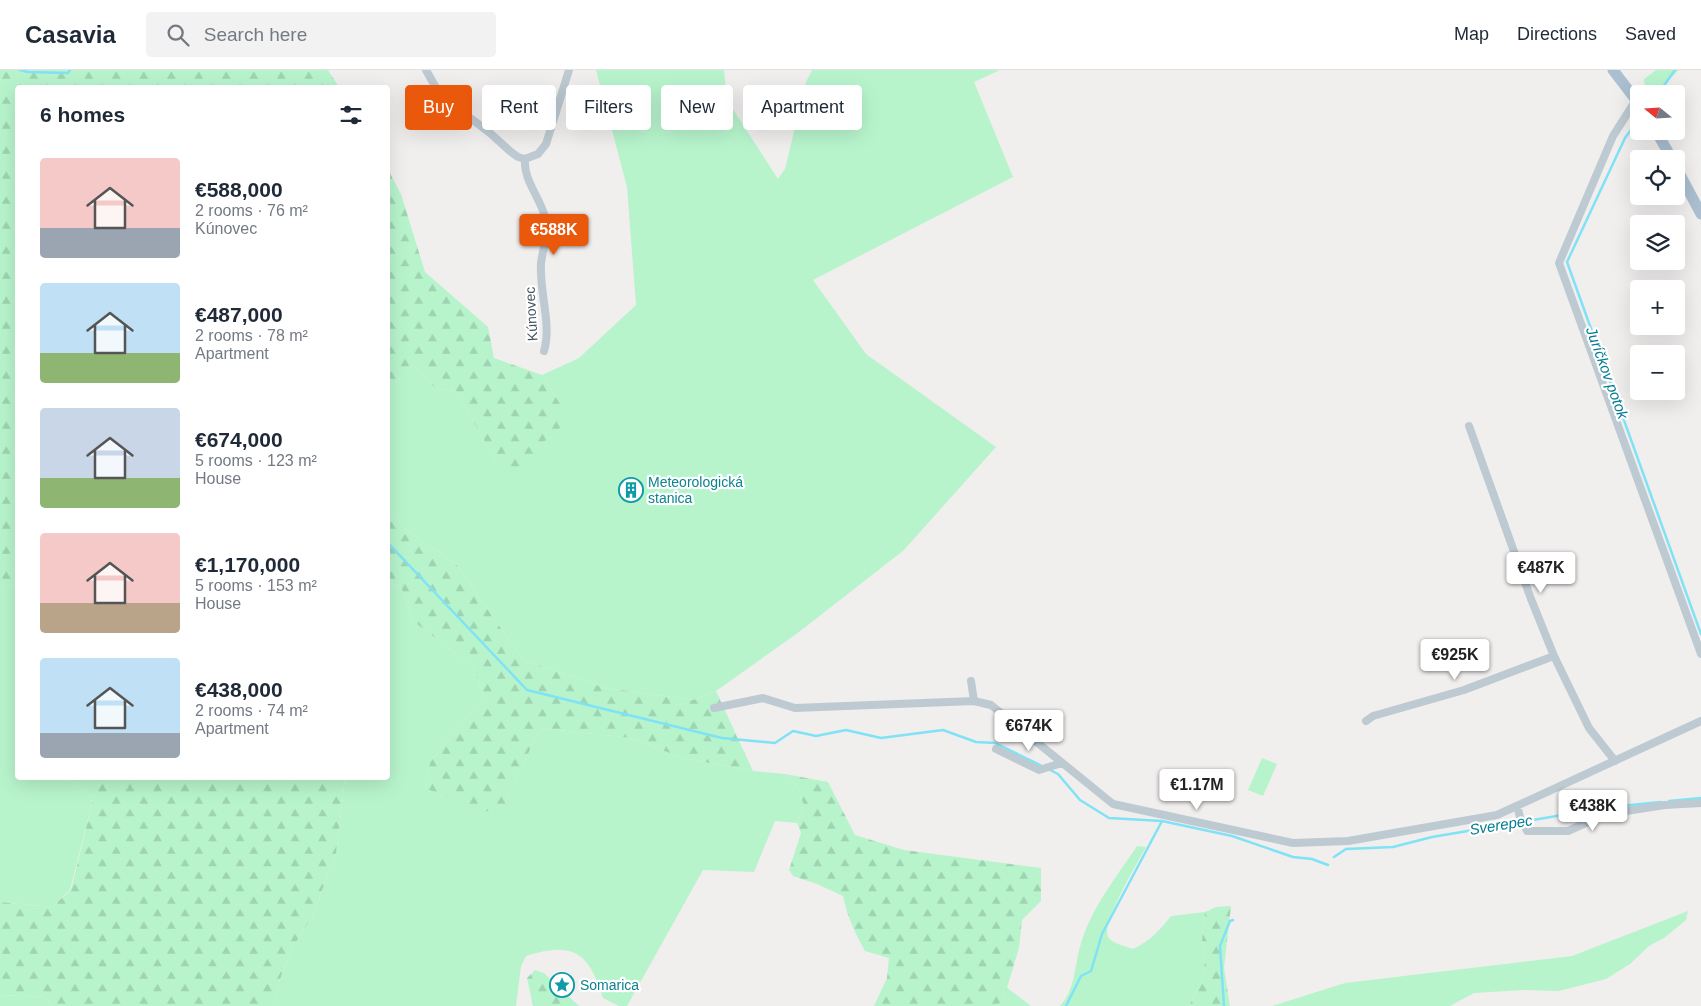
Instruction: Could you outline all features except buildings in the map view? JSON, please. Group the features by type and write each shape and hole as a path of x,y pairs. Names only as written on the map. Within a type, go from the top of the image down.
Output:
{"main road":[{"path":"1613,70 1630,92"},
{"path":"1685,184 1701,214"}],"street":[{"path":"426,70 440,95 490,133 511,152 525,159 538,154 546,144 569,70"},
{"path":"1630,113 1613,136 1559,263 1701,654"},
{"name":"Kúnovec","path":"525,159 525,171 545,217 546,228 541,264 542,294 547,333 544,351"},
{"path":"1470,426 1528,590 1554,656 1589,728 1615,761"},
{"path":"1366,721 1373,716 1464,690 1554,656"},
{"path":"971,682 974,700"},
{"path":"714,708 763,698 795,708 974,700 991,705 1113,804 1293,843 1348,841 1497,815 1701,722"},
{"path":"996,749 1039,770 1062,763"},
{"path":"1517,806 1527,831 1568,831 1606,814 1665,805 1701,803"}],"green space":[{"path":"0,70 328,70 338,85 15,85 15,589 12,585 0,588"},
{"path":"596,70 724,70 726,85 661,85 661,130 733,130 733,109 743,125 743,130 746,130 778,179 785,169 794,130 862,130 862,85 805,85 812,70 1000,70 974,82 1013,177 813,280 866,354 996,447 904,550 799,632 716,691 693,700 606,688 523,660 456,564 409,532 390,511 390,389 413,364 435,388 456,391 497,463 552,437 562,407 542,375 579,358 636,305 627,187 612,130 651,130 651,85 600,85"},
{"path":"1656,70 1679,70 1663,85 1645,85 1644,79"},
{"path":"390,174 401,194 425,272 488,327 494,358 542,375 562,407 567,420 552,437 536,446 533,467 513,467 497,463 456,391 435,388 413,364 390,389"},
{"path":"390,511 409,532 456,564 523,660 606,688 693,700 716,691 753,771 683,758 630,738 540,728 505,804 483,813 425,788 430,762 484,696 473,667 413,621 402,589 390,582"},
{"path":"390,582 402,589 413,621 473,667 484,696 430,762 425,788 505,804 540,728 630,738 683,758 753,771 785,774 798,788 804,806 797,823 775,821 754,872 703,870 627,1006 619,1006 603,998 592,970 577,954 556,950 526,956 521,966 516,1006 274,1006 280,979 293,947 312,917 336,854 345,780 390,780"},
{"path":"12,585 15,589 15,780 70,780 93,799 70,890 52,907 0,902 0,588"},
{"path":"1262,758 1277,764 1263,796 1248,790"},
{"path":"785,774 828,782 855,835 904,850 1041,868 1041,901 1022,920 1019,948 1004,998 997,1006 874,1006 887,978 889,958 865,951 852,924 843,896 793,876 789,870 801,833 797,823 804,806 798,788"},
{"path":"70,780 345,780 336,854 312,917 293,947 280,979 274,1006 52,1006 46,997 0,995 0,902 52,907 71,890 93,799"},
{"path":"1137,846 1146,847 1115,906 1107,930 1108,937 1116,943 1133,949 1154,935 1171,916 1205,912 1202,940 1205,959 1203,978 1189,1006 1060,1006 1072,983 1079,948 1092,915"},
{"path":"1231,906 1224,968 1230,1006 1189,1006 1203,978 1205,959 1202,940 1205,912 1216,907"},
{"path":"1688,911 1686,920 1664,938 1649,946 1630,964 1606,979 1559,991 1524,990 1474,993 1450,1006 1272,1006 1345,983 1572,956"},
{"path":"535,970 544,973 579,1006 533,1006 527,978"},
{"path":"1006,987 1031,1006 997,1006 1004,998"},
{"path":"0,995 46,997 52,1006 0,1006"}],"waterway":[{"path":"20,70 68,73 70,70"},
{"name":"Juríčkov potok","path":"1664,85 1675,70"},
{"name":"Juríčkov potok","path":"1630,131 1625,138 1567,262 1701,634"},
{"path":"390,545 527,690 722,738 775,743 793,731 816,736 846,730 881,738 943,730 976,742 995,743 1042,766"},
{"path":"1050,770 1058,774 1080,800 1109,818 1162,821 1232,836 1293,857 1312,859 1328,865"},
{"name":"Sverepec","path":"1669,801 1701,798"},
{"name":"Sverepec","path":"1334,857 1346,849 1393,847 1432,837 1610,807 1661,802"},
{"path":"1066,1006 1081,976 1091,971 1102,934 1162,821"},
{"name":"Sverepec","path":"1224,1006 1220,946 1230,921 1233,920"}],"place":[{"name":"Meteorologická stanica","path":"631,490"},
{"name":"Somarica","path":"562,985"}]}
